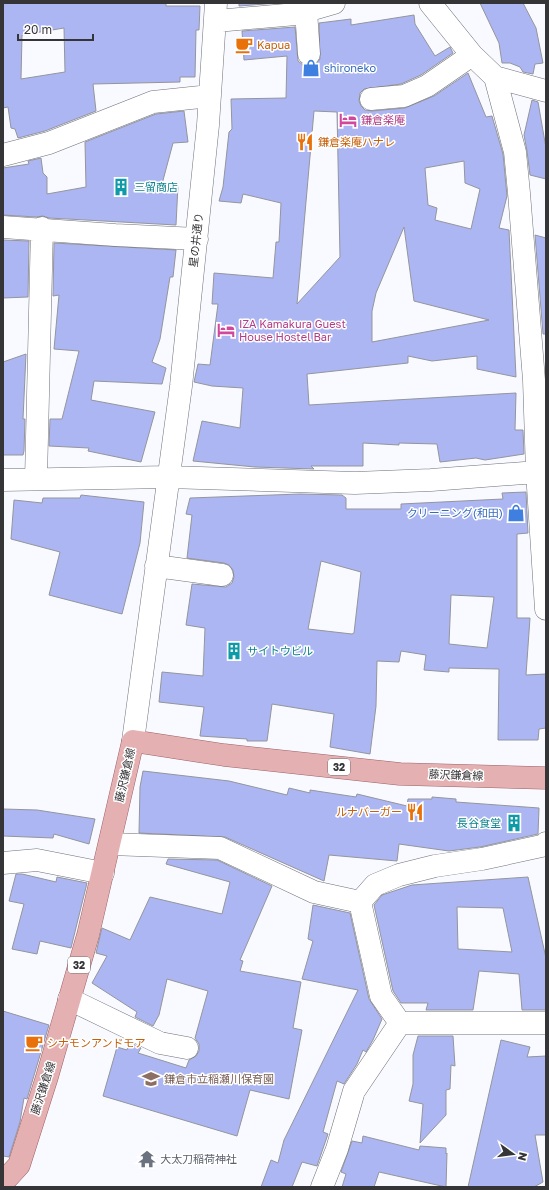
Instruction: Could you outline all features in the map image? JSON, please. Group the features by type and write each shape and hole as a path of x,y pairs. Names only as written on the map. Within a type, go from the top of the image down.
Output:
{"main road":[{"name":"藤沢鎌倉線","path":"3,1180 8,1177 19,1165 69,999 103,873 133,741 224,755 400,774 546,778"}],"street":[{"path":"216,12 296,14 334,3"},
{"path":"430,3 472,55 495,77 546,91"},
{"path":"306,11 309,54"},
{"name":"星の井通り","path":"133,741 181,386 197,239 216,12"},
{"path":"371,99 404,96 427,86 472,55"},
{"path":"495,77 514,152 516,166 541,449 538,472 546,609"},
{"path":"3,155 49,143 153,102 210,96"},
{"path":"3,227 42,228 115,235 197,239"},
{"path":"36,479 42,228"},
{"path":"3,480 168,477 355,483 431,480 538,472"},
{"path":"156,566 222,575"},
{"path":"360,902 375,885 399,875 435,866 482,859 546,843"},
{"path":"110,844 220,848 314,892 360,902"},
{"path":"3,863 37,860 103,873"},
{"path":"360,902 381,996 400,1024"},
{"path":"69,999 160,1043 187,1048"},
{"path":"400,1024 546,1023"},
{"path":"322,1187 337,1149 354,1091 400,1024"}],"building":[{"path":"3,3 166,3 166,6 200,6 199,30 196,30 195,77 180,77 180,82 93,84 96,111 45,131 18,138 15,129 11,128 8,107 3,108","holes":["64,28 65,72 21,79 22,35"]},
{"path":"239,3 278,3 239,6"},
{"path":"480,3 523,3 536,28 543,63 535,64 533,74 523,72 520,67 510,63 502,63 499,43"},
{"path":"414,15 415,24 435,56 450,47 453,53 421,75 401,84 364,89 360,93 359,101 365,110 372,111 405,108 434,96 468,73 486,117 492,116 503,154 507,196 499,228 509,230 516,377 477,369 477,356 432,361 408,356 408,363 307,374 309,405 516,393 515,430 523,430 524,454 485,460 476,458 440,462 437,444 399,443 399,445 363,443 363,466 311,466 314,469 255,467 193,461 202,421 240,428 243,388 212,386 194,382 198,364 210,365 218,304 212,304 214,273 273,278 276,242 279,242 281,203 243,194 241,203 219,201 223,187 229,132 232,129 231,99 286,98 287,56 244,60 242,31 295,27 298,61 303,65 310,66 316,64 320,59 319,23 351,19 351,25","holes":["314,111 337,112 340,257 297,304","464,161 465,183 480,189 471,229 435,220 437,208 428,205 425,168","404,227 414,301 489,320 372,342 372,311 376,293"]},
{"path":"532,100 538,102 546,148 546,179 530,175 524,135"},
{"path":"184,111 188,142 173,143 162,184 178,185 176,225 49,218 43,216 3,215 3,168 29,164 28,161 41,158 43,173 47,177 47,194 86,187 85,142 156,114"},
{"path":"535,235 546,238 546,334 543,334"},
{"path":"3,240 29,241 28,297 3,298"},
{"path":"54,243 176,250 173,277 170,277 160,339 152,362 166,368 162,384 94,381 91,400 155,412 141,462 88,451 89,448 49,446 50,419 62,419 79,351 54,349 59,295 53,296"},
{"path":"26,354 23,419 25,419 24,451 23,455 3,455 3,362"},
{"path":"526,492 528,533 517,534 517,618 530,618 526,675 546,674 546,728 539,729 538,740 498,740 499,669 449,668 449,672 424,670 426,655 401,651 399,662 377,661 376,706 370,754 330,747 334,714 272,704 267,741 247,741 247,739 200,736 204,707 159,702 162,672 203,676 205,628 186,625 192,584 226,587 232,583 234,577 233,570 229,565 187,558 192,515 186,514 190,498 300,494 342,495 346,498 346,509 401,509 401,504 503,499 502,493","holes":["321,561 361,572 354,633 352,634 308,629","451,595 494,597 487,648 449,644"]},
{"path":"81,495 144,502 140,543 122,614 49,595 60,552 11,539 14,500 42,503 43,498 80,498"},
{"path":"143,771 229,781 287,795 289,788 310,793 310,790 356,797 357,794 407,806 408,799 432,799 432,797 456,799 456,802 539,808 538,834 480,847 449,851 399,844 397,861 329,855 324,881 225,837 139,833 140,787"},
{"path":"3,809 37,810 95,819 89,844 54,834 53,838 3,836"},
{"path":"168,859 217,860 272,886 240,960 243,961 240,971 301,982 293,1028 302,1030 289,1099 250,1090 237,1136 103,1096 117,1047 127,1050 129,1042 141,1048 138,1053 186,1068 189,1060 196,1056 199,1051 199,1044 195,1038 208,991 167,979 159,1015 153,1026 135,1017 137,1012 92,983 107,956 96,953 102,928 130,940 150,897 222,914 230,882 166,864"},
{"path":"16,874 56,882 57,877 87,883 71,948 40,941 37,954 12,949 24,904 9,901"},
{"path":"528,877 546,958 546,1010 522,1010 519,974 479,971 473,1010 426,1010 428,1003 401,1003 393,991 374,905 382,895 412,885","holes":["457,907 503,908 512,952 458,949"]},
{"path":"313,905 350,913 369,999 382,1019 366,1052 363,1050 357,1064 344,1084 337,1081 323,1132 328,1134 317,1166 302,1162 292,1187 261,1187 271,1160 278,1163 284,1140 358,990 302,979 313,941 308,939"},
{"path":"3,1011 49,1025 27,1099 24,1098 20,1122 9,1157 3,1156"},
{"path":"418,1036 453,1036 455,1066 451,1065 450,1089 446,1090 446,1115 420,1143 423,1104 409,1101 413,1084 413,1055"},
{"path":"501,1040 530,1047 527,1057 546,1056 546,1135 535,1135 543,1182 534,1187 468,1187"},
{"path":"363,1136 419,1150 420,1146 446,1148 446,1187 379,1172 374,1187 342,1187 346,1174 341,1172 352,1141 362,1143"}],"place":[{"name":"Kapua","path":"244,45"},
{"name":"shironeko","path":"311,68"},
{"name":"鎌倉楽庵","path":"348,120"},
{"name":"鎌倉楽庵ハナレ","path":"305,142"},
{"name":"三留商店","path":"121,187"},
{"name":"IZA Kamakura Guest House Hostel Bar","path":"226,330"},
{"name":"クリーニング(和田)","path":"516,513"},
{"name":"サイトウビル","path":"234,651"},
{"name":"ルナバーガー","path":"415,812"},
{"name":"長谷食堂","path":"514,823"},
{"name":"シナモンアンドモア","path":"34,1043"},
{"name":"鎌倉市立稲瀬川保育園","path":"151,1079"},
{"name":"大太刀稲荷神社","path":"147,1159"}]}
